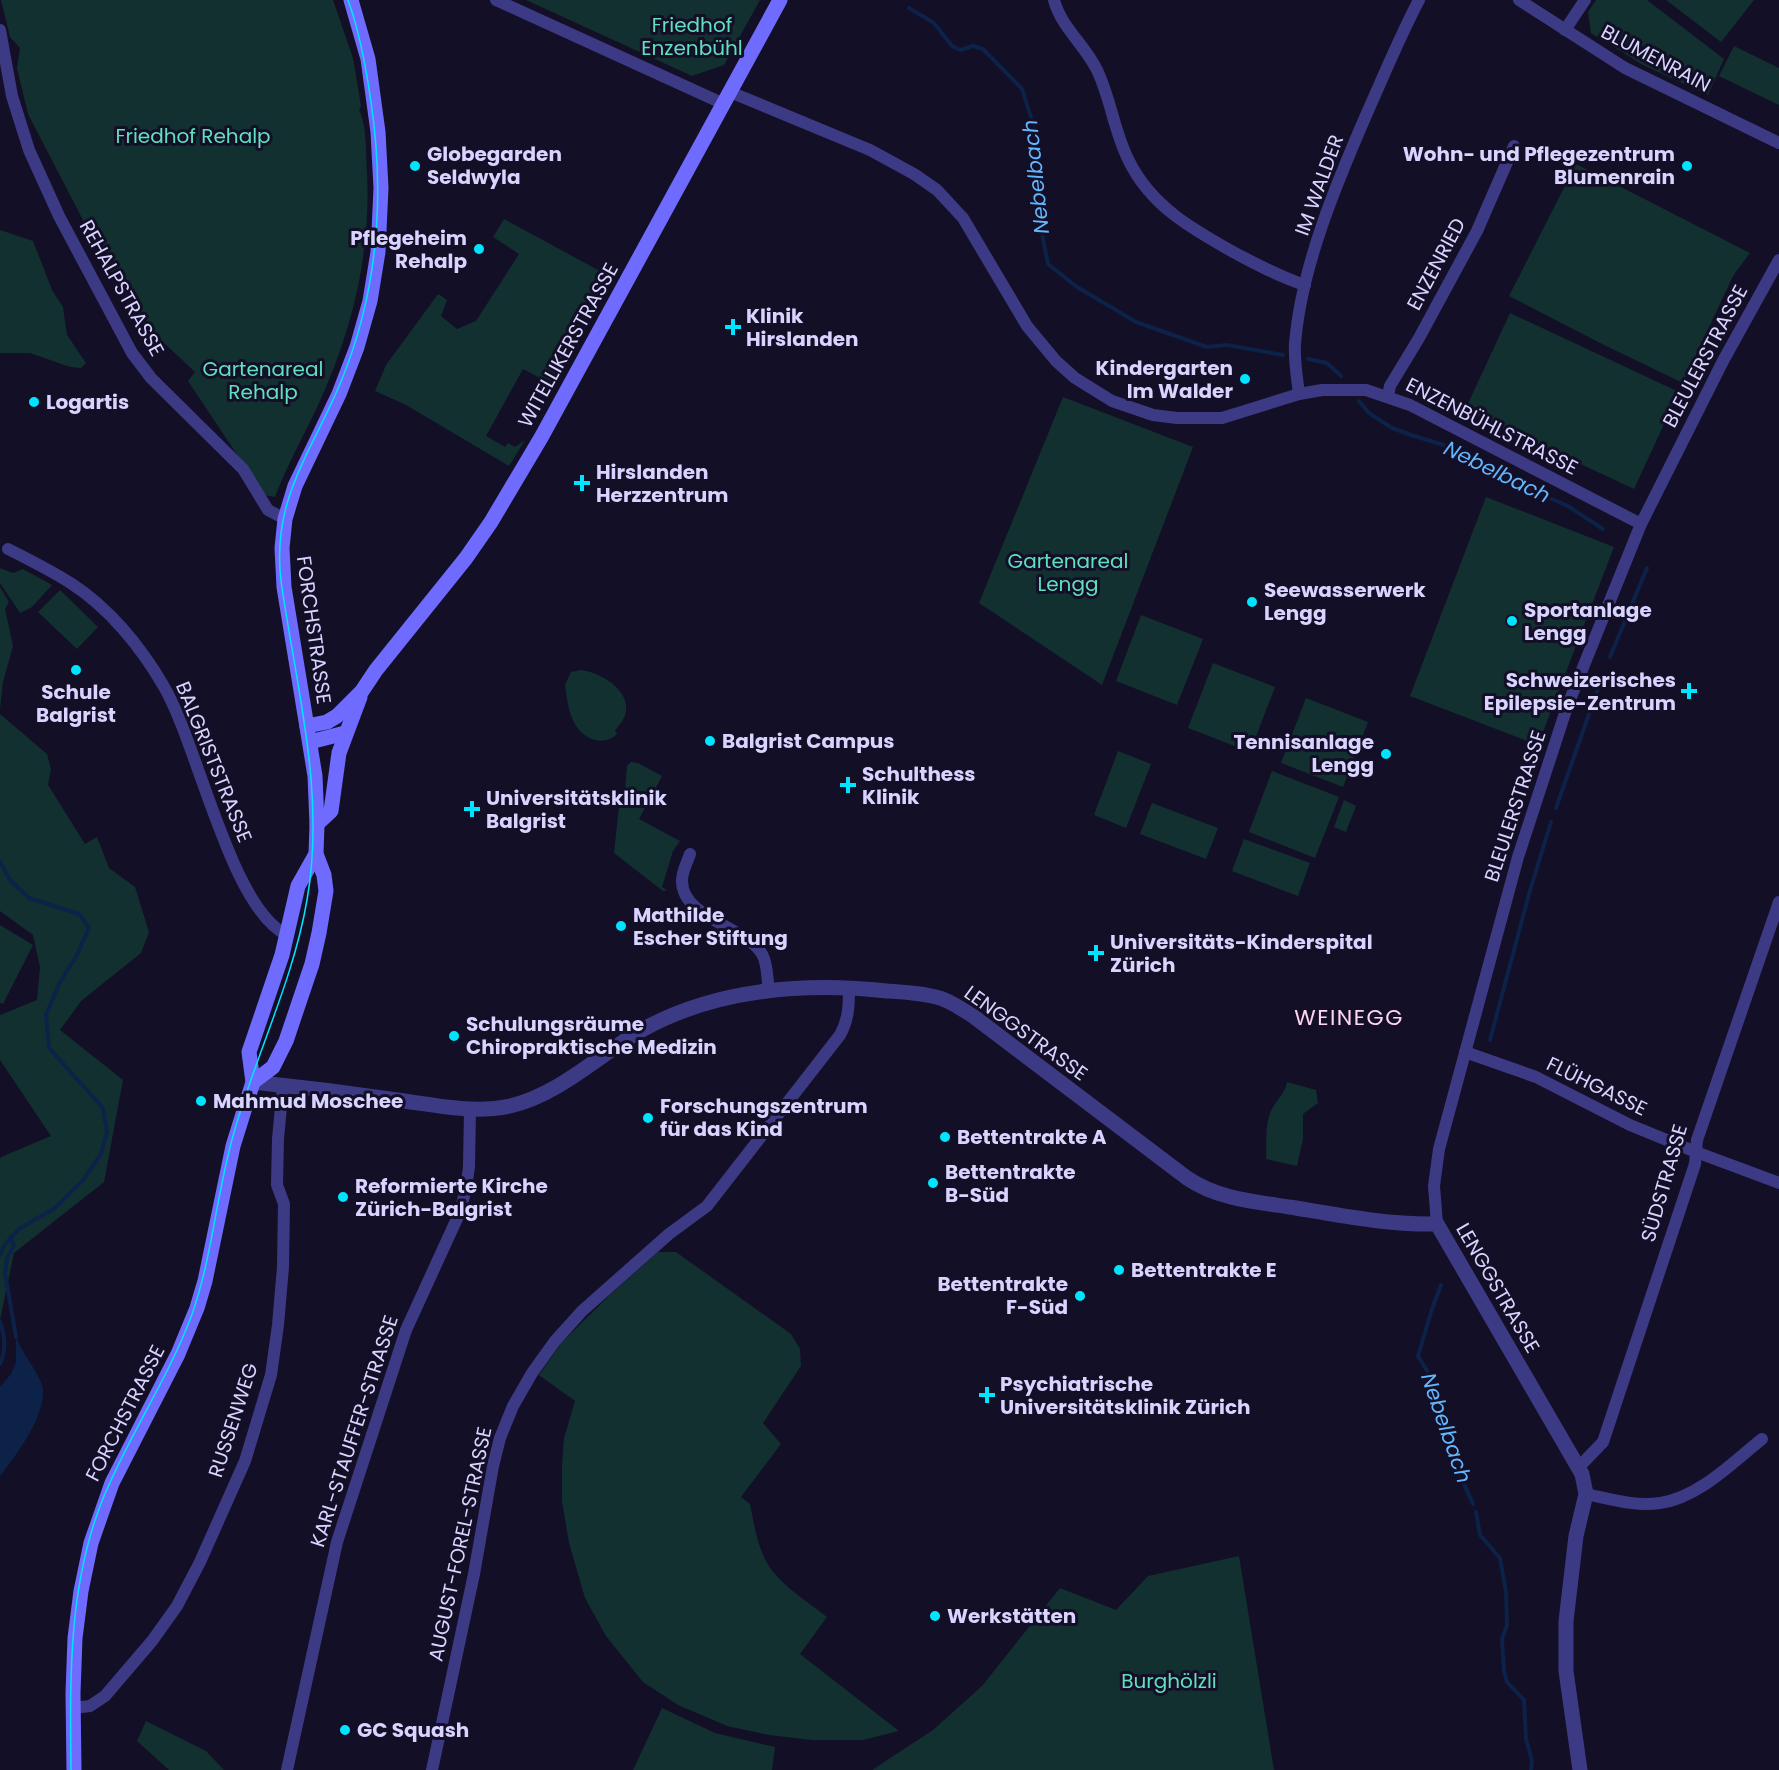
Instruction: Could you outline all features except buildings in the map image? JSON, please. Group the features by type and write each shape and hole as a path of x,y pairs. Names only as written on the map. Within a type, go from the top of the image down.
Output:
{"main road":[{"name":"FORCHSTRASSE","path":"253,1082 277,1063 312,964 326,891 324,875 316,854 315,783 283,577 282,548 285,519 298,477 352,362 368,308 378,252 381,188 378,132 368,59 351,0"},
{"name":"WITELLIKERSTRASSE","path":"307,726 327,722 337,716 362,691 376,670 466,558 515,485 780,0"},
{"name":"WITELLIKERSTRASSE","path":"317,824 331,811 336,763 362,691"},
{"path":"310,742 345,733"},
{"name":"FORCHSTRASSE","path":"74,1770 74,1658 86,1565 95,1530 112,1483 178,1354 195,1315 205,1281 233,1146 253,1082 249,1052 287,935 298,886 316,854"}],"street":[{"name":"ENZENBÜHLSTRASSE","path":"496,0 727,98 870,150 914,174 937,190 963,218 1027,326 1056,361 1075,378 1112,401 1153,415 1177,418 1222,418 1299,394 1338,389 1366,390 1410,405 1641,524"},
{"path":"1054,0 1064,23 1096,69 1105,90 1122,146 1135,173 1154,198 1185,224 1221,245 1281,276 1305,285"},
{"name":"IM WALDER","path":"1299,394 1295,343 1305,285 1348,158 1419,0"},
{"name":"BLUMENRAIN","path":"1519,0 1625,68 1779,143"},
{"path":"1565,30 1585,0"},
{"name":"REHALPSTRASSE","path":"0,30 12,96 29,150 59,216 132,353 151,378 243,469 268,510 285,519"},
{"name":"ENZENRIED","path":"1388,396 1390,386 1477,231 1514,146"},
{"name":"BLEULERSTRASSE","path":"1437,1224 1434,1186 1439,1149 1518,857 1568,707 1641,524 1723,361 1779,260"},
{"name":"BALGRISTSTRASSE","path":"8,549 73,585 101,607 132,641 164,686 186,734 225,841 247,891 266,918 287,935"},
{"path":"690,854 682,879 685,894 697,908 757,948 765,960 769,991"},
{"name":"SÜDSTRASSE","path":"1578,1468 1603,1442 1695,1164 1697,1140 1779,902"},
{"name":"LENGGSTRASSE","path":"253,1082 470,1110 503,1107 539,1095 639,1032 672,1015 722,999 769,991 827,986 937,997 973,1016 1186,1178 1206,1190 1248,1200 1390,1223 1437,1224 1578,1468 1586,1489"},
{"name":"AUGUST-FOREL-STRASSE","path":"432,1770 474,1574 493,1466 500,1438 513,1406 532,1373 555,1341 582,1311 669,1234 707,1206 840,1035 846,1024 849,987"},
{"name":"FLÜHGASSE","path":"1465,1052 1536,1077 1630,1125 1779,1183"},
{"name":"RUSSENWEG","path":"73,1708 90,1706 105,1696 152,1641 177,1606 200,1562 249,1450 271,1375 278,1325 283,1267 284,1204 277,1185 283,1085"},
{"name":"KARL-STAUFFER-STRASSE","path":"287,1770 337,1542 406,1330 460,1212 469,1167 470,1110"},
{"path":"1580,1770 1566,1671 1566,1621 1578,1527 1586,1489 1643,1504 1671,1501 1695,1491 1761,1439"}],"green space":[{"name":"Friedhof Rehalp","path":"1,0 333,0 353,58 361,106 359,110 365,132 368,201 363,258 344,341 317,407 275,497 264,495 188,381 195,372 146,326 140,330 28,114 17,68 20,48 10,37"},
{"name":"Friedhof Enzenbühl","path":"526,0 760,0 724,65 692,76"},
{"path":"1596,0 1647,0 1724,59 1708,95 1643,65 1591,33 1588,12"},
{"path":"1666,0 1754,0 1721,42"},
{"path":"1734,46 1779,68 1779,105 1719,76"},
{"path":"1576,164 1750,253 1733,276 1683,383 1509,296"},
{"path":"504,219 611,277 555,386 523,369 486,436 505,447 508,443 515,447 525,440 509,466 406,405 375,391 386,365 438,294 447,300 441,316 457,329 476,321 519,254 493,237"},
{"path":"0,230 33,241 52,290 63,307 67,335 86,363 81,368 70,367 30,353 0,353"},
{"path":"1510,313 1679,392 1634,489 1465,410"},
{"name":"Gartenareal Lengg","path":"1063,397 1193,447 1102,685 979,603"},
{"name":"Sportanlage Lengg","path":"1486,497 1614,547 1538,745 1410,696"},
{"path":"0,568 13,573 23,569 52,585 32,607 20,613 0,583"},
{"path":"0,587 9,602 5,609 13,646 3,682 0,709"},
{"path":"60,590 98,627 77,649 38,612"},
{"path":"1141,615 1203,639 1177,705 1116,681"},
{"path":"1213,663 1275,687 1250,752 1188,728"},
{"path":"581,670 612,683 625,700 626,709 623,720 615,730 617,734 610,739 598,741 587,737 572,718 565,685 571,672"},
{"path":"1306,698 1368,722 1343,787 1281,763"},
{"path":"0,714 47,754 51,769 48,785 85,844 97,837 109,868 135,887 149,932 141,953 81,1001 60,1030 123,1080 104,1182 14,1253 0,1320 0,1159 51,1136 0,1060 0,1015 37,1000 40,967 33,935 0,911"},
{"path":"1118,751 1151,764 1126,828 1094,815"},
{"path":"631,762 638,763 662,776 639,819 680,841 673,851 662,887 667,890 663,891 614,853 619,806 625,790 627,766"},
{"path":"1272,771 1339,797 1315,858 1249,832"},
{"path":"1344,800 1356,806 1346,832 1334,827"},
{"path":"1152,803 1218,828 1206,859 1140,834"},
{"path":"1244,839 1310,863 1298,896 1232,871"},
{"path":"0,925 33,945 3,1004 0,1003"},
{"path":"1287,1082 1316,1090 1318,1103 1303,1114 1303,1139 1297,1166 1266,1159 1268,1119"},
{"path":"658,1252 676,1252 791,1334 800,1349 801,1366 763,1423 781,1444 741,1497 750,1504 756,1534 772,1571 794,1592 827,1617 800,1654 899,1731 863,1740 812,1740 769,1735 727,1726 678,1705 643,1682 606,1636 585,1598 569,1543 562,1501 564,1438 575,1401 539,1375 562,1342"},
{"name":"Burghölzli","path":"1239,1556 1274,1770 872,1770 933,1730 982,1686 1060,1588 1116,1610 1148,1576"},
{"path":"662,1708 715,1733 775,1747 772,1770 633,1770"},
{"path":"146,1721 206,1751 224,1770 169,1770 137,1741"}],"water":[{"path":"16,1337 41,1382 43,1393 37,1418 31,1431 0,1476 0,1387 11,1374 16,1362"}],"waterway":[{"name":"Nebelbach","path":"909,8 934,23 952,46 960,50 973,46 983,49 1022,89 1035,130 1039,162 1035,198 1048,264 1077,287 1136,322 1207,347 1227,345 1283,355"},
{"name":"Nebelbach","path":"1308,359 1327,363 1341,376"},
{"name":"Nebelbach","path":"1359,401 1369,413 1392,428 1460,450 1507,480 1568,506 1603,529"},
{"name":"Nebelbach","path":"1610,657 1647,568"},
{"name":"Nebelbach","path":"1556,808 1602,677"},
{"name":"Nebelbach","path":"1490,1040 1551,822"},
{"path":"0,862 10,880 29,898 79,914 89,928 77,955 60,982 46,1015 49,1048 103,1108 107,1132 101,1154 83,1180 55,1208 19,1229 5,1244 0,1255"},
{"path":"10,1238 14,1245 7,1258 5,1273 16,1337"},
{"name":"Nebelbach","path":"1441,1285 1418,1356 1429,1374 1441,1412 1456,1446 1460,1475 1473,1504"},
{"path":"0,1322 4,1343 0,1364"},
{"name":"Nebelbach","path":"1476,1512 1480,1535 1500,1558 1506,1592 1507,1625 1502,1639 1504,1671 1507,1682 1524,1700 1526,1739 1532,1761 1531,1770"}],"tram line":[{"path":"71,1770 73,1634 77,1600 91,1534 112,1478 170,1364 191,1317 204,1273 233,1136 293,960 307,900 312,860 311,780 301,700 281,581 280,551 282,525 288,500 307,453 342,379 364,312 371,277 377,208 375,138 365,63 348,0"}],"place":[{"name":"Globegarden Seldwyla","path":"415,166"},
{"name":"Wohn- und Pflegezentrum Blumenrain","path":"1687,166"},
{"name":"Pflegeheim Rehalp","path":"479,249"},
{"name":"Klinik Hirslanden","path":"733,327"},
{"name":"Kindergarten Im Walder","path":"1245,379"},
{"name":"Logartis","path":"34,402"},
{"name":"Hirslanden Herzzentrum","path":"582,483"},
{"name":"Seewasserwerk Lengg","path":"1252,602"},
{"name":"Sportanlage Lengg","path":"1512,621"},
{"name":"Schule Balgrist","path":"76,670"},
{"name":"Schweizerisches Epilepsie-Zentrum","path":"1689,691"},
{"name":"Balgrist Campus","path":"710,741"},
{"name":"Tennisanlage Lengg","path":"1386,754"},
{"name":"Schulthess Klinik","path":"848,785"},
{"name":"Universitätsklinik Balgrist","path":"472,809"},
{"name":"Mathilde Escher Stiftung","path":"621,926"},
{"name":"Universitäts-Kinderspital Zürich","path":"1096,953"},
{"name":"Schulungsräume Chiropraktische Medizin","path":"454,1036"},
{"name":"Mahmud Moschee","path":"201,1101"},
{"name":"Forschungszentrum für das Kind","path":"648,1118"},
{"name":"Bettentrakte A","path":"945,1137"},
{"name":"Bettentrakte B-Süd","path":"933,1183"},
{"name":"Reformierte Kirche Zürich-Balgrist","path":"343,1197"},
{"name":"Bettentrakte E","path":"1119,1270"},
{"name":"Bettentrakte F-Süd","path":"1080,1296"},
{"name":"Psychiatrische Universitätsklinik Zürich","path":"987,1395"},
{"name":"Werkstätten","path":"935,1616"},
{"name":"GC Squash","path":"345,1730"}],"district":[{"name":"WEINEGG","path":"1349,1017"}],"park label":[{"name":"Gartenareal Rehalp","path":"263,380"}]}
